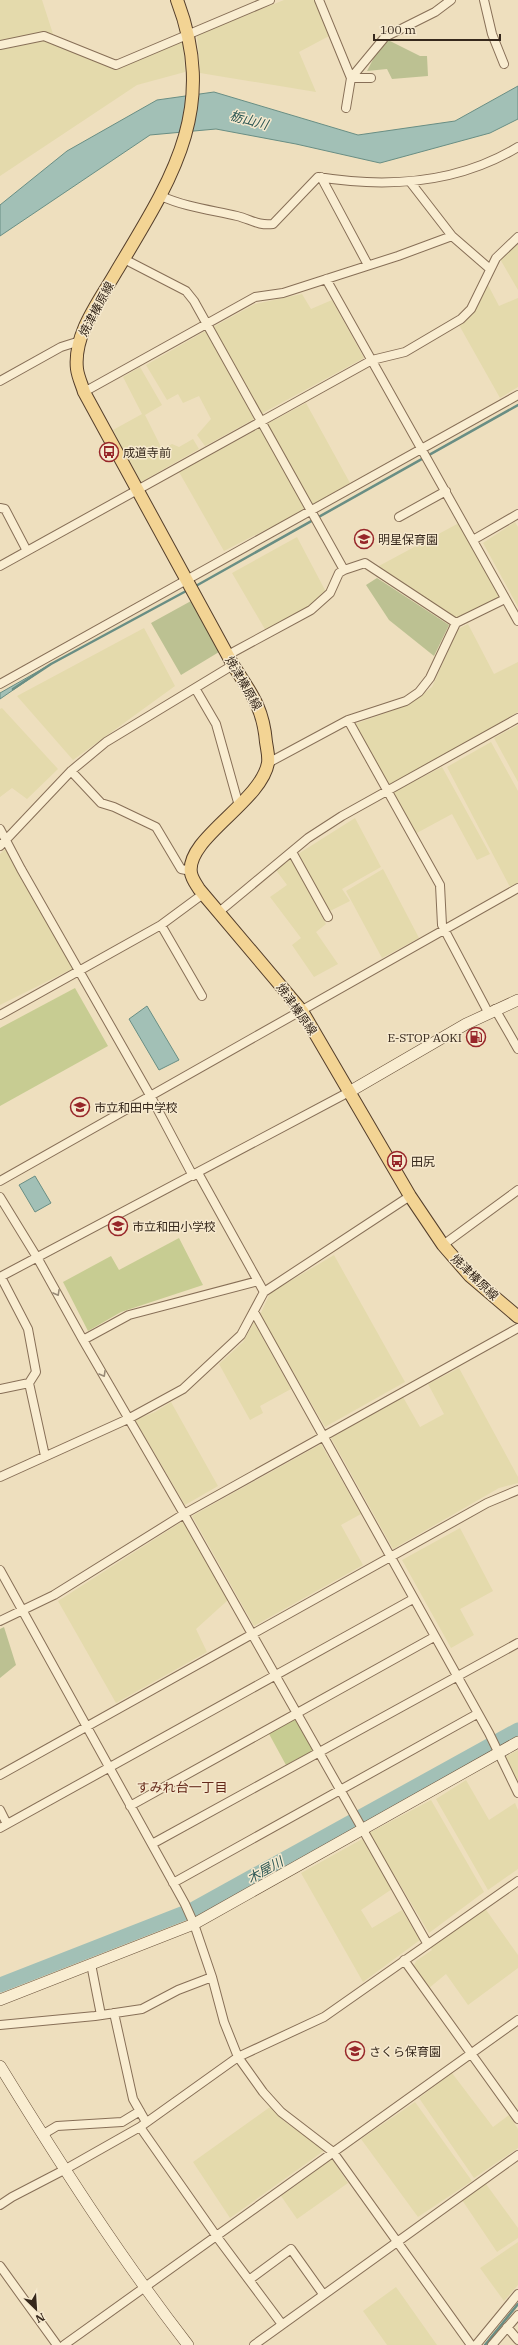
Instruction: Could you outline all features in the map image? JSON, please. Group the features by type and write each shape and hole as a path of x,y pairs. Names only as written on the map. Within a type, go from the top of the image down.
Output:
{"main road":[{"name":"焼津榛原線","path":"177,0 189,34 193,78 190,120 184,144 160,196 89,318 80,341 77,369 84,392 136,490 231,660 259,706 264,721 268,763 263,777 257,787 206,838 194,857 191,871 194,880 203,894 302,1011 410,1196 443,1245 470,1276 518,1317"}],"street":[{"path":"0,45 44,36 116,65 270,0"},
{"path":"318,0 351,78"},
{"path":"346,108 351,78 385,37 435,12 451,0"},
{"path":"484,0 492,34 504,64"},
{"path":"351,78 371,78"},
{"path":"160,196 207,212 238,216 262,226 273,224 318,176 353,182 411,183 446,176 502,157 518,148"},
{"path":"321,177 368,265"},
{"path":"411,183 452,236 490,268"},
{"path":"84,392 255,297 283,293 452,236"},
{"path":"0,566 372,360 405,352 461,319 471,309 496,258 518,238"},
{"path":"124,259 186,291 194,301 344,570"},
{"path":"326,279 474,540 518,621"},
{"path":"0,381 61,347 80,341"},
{"path":"0,684 518,394"},
{"path":"400,517 446,491"},
{"path":"0,508 5,509 27,551"},
{"path":"474,540 518,514"},
{"path":"0,846 71,772 106,742 196,688 231,660 310,610 330,593 340,574 344,570 365,563 456,623"},
{"path":"268,763 348,720 406,700 419,692 430,678 456,623 505,599"},
{"path":"196,688 216,724 239,806"},
{"path":"219,912 292,852 331,823 518,718"},
{"path":"348,720 440,885 444,930 518,1050"},
{"path":"71,772 101,803 114,806 156,827 181,869 191,871"},
{"path":"0,829 21,869 151,1097 264,1292"},
{"path":"292,852 328,917"},
{"path":"0,1181 151,1097 518,888"},
{"path":"0,1015 161,925 203,894"},
{"path":"161,925 202,996"},
{"path":"45,1456 29,1383 36,1372 28,1329 0,1277 349,1092 492,1010 518,1000"},
{"path":"443,1245 518,1190"},
{"path":"0,1477 128,1419 182,1389 241,1335 264,1292 410,1196"},
{"path":"0,1197 38,1258 128,1419 253,1633 362,1831 427,1943"},
{"path":"83,1340 129,1315 258,1281"},
{"path":"254,1312 434,1637 458,1676 477,1714 490,1734 518,1793"},
{"path":"0,1621 54,1595 184,1514 518,1328"},
{"path":"0,1389 29,1383"},
{"path":"0,1775 487,1502 518,1490"},
{"path":"0,1570 185,1904 194,1924 212,1977 224,2022 238,2057 263,2092 281,2112 333,2152 399,2242 471,2345"},
{"path":"0,1810 4,1826 413,1599"},
{"path":"130,1806 434,1637"},
{"path":"152,1844 518,1642"},
{"path":"173,1883 477,1714"},
{"path":"0,2000 194,1924 362,1831 497,1750 518,1742"},
{"path":"0,2205 143,2125 238,2057 324,2016 518,1881"},
{"path":"404,1960 518,2119"},
{"path":"91,1964 101,2015"},
{"path":"0,2025 101,2015 142,2009 178,1990 212,1977"},
{"path":"114,2013 133,2099 140,2111 143,2125 217,2237 282,2323"},
{"path":"64,2345 217,2237 518,2020"},
{"path":"0,2066 64,2170 144,2288 188,2345"},
{"path":"42,2134 57,2126 122,2122 140,2111"},
{"path":"254,2345 282,2323 399,2242 518,2155"},
{"path":"249,2280 291,2249 323,2294"},
{"path":"0,2266 57,2345"},
{"path":"476,2345 518,2294"},
{"path":"492,2345 518,2315"},
{"path":"507,2328 518,2340"}],"shaded area":[{"path":"0,0 42,0 53,34 44,32 0,41"},
{"path":"284,0 316,0 331,35 299,52 316,92 200,73 197,35"},
{"path":"43,41 118,69 183,41 185,72 137,85 0,176 0,50"},
{"path":"518,243 518,290 500,259"},
{"path":"487,283 499,306 518,298 518,387 500,398 459,325"},
{"path":"302,294 311,309 332,300 364,358 261,414 213,327 255,304"},
{"path":"207,330 254,419 205,446 197,435 211,419 199,396 183,403 178,394 167,400 146,365"},
{"path":"140,367 162,405 145,415 162,449 172,444 179,447 193,439 199,449 141,482 113,430 142,414 123,377"},
{"path":"306,403 350,483 312,505 267,424"},
{"path":"260,428 306,509 224,551 179,472"},
{"path":"515,522 518,527 518,607 483,543"},
{"path":"459,523 500,597 456,621 377,567"},
{"path":"297,537 326,592 310,607 266,631 232,573"},
{"path":"468,624 494,674 518,662 518,712 389,787 355,724 410,704 432,687 458,629"},
{"path":"144,628 175,686 73,760 17,696"},
{"path":"2,708 58,769 27,799 12,788 0,797 0,709"},
{"path":"518,725 518,782 494,738"},
{"path":"491,742 518,791 518,883 510,887 447,767"},
{"path":"442,767 490,854 477,860 452,814 415,834 392,793"},
{"path":"355,818 381,867 342,889 350,901 328,912 298,854"},
{"path":"6,848 74,968 0,1005 0,854"},
{"path":"291,859 326,924 316,932 338,964 314,977 292,945 301,938 270,897 287,885 276,870"},
{"path":"383,869 419,938 382,958 346,891"},
{"path":"334,1255 405,1382 325,1427 260,1315 270,1293"},
{"path":"254,1322 291,1389 260,1406 263,1413 250,1420 219,1364 243,1342"},
{"path":"459,1368 518,1477 518,1483 499,1488 393,1549 331,1438 403,1397 420,1427 444,1414 428,1384"},
{"path":"171,1402 218,1486 185,1505 135,1420 155,1412"},
{"path":"321,1444 361,1514 341,1525 363,1565 254,1626 192,1516"},
{"path":"183,1521 228,1600 196,1629 207,1652 116,1703 58,1601"},
{"path":"460,1528 493,1591 460,1609 474,1635 451,1648 402,1560"},
{"path":"518,1750 518,1784 505,1757"},
{"path":"466,1780 489,1820 515,1803 518,1810 518,1869 488,1890 436,1799"},
{"path":"431,1800 484,1892 429,1933 369,1833"},
{"path":"364,1838 392,1889 361,1910 372,1928 402,1910 420,1940 363,1982 301,1873"},
{"path":"484,1907 518,1955 518,1968 468,2005 446,1974 429,1988 413,1967 416,1961 432,1950 429,1946"},
{"path":"452,2073 493,2127 509,2115 518,2129 518,2148 474,2178 419,2098"},
{"path":"415,2102 472,2181 418,2217 361,2139"},
{"path":"270,2107 285,2122 325,2150 230,2218 193,2162"},
{"path":"332,2159 348,2183 297,2219 281,2196"},
{"path":"486,2184 518,2228 518,2238 497,2252 462,2200"},
{"path":"518,2242 518,2285 504,2301 480,2268"},
{"path":"396,2287 437,2345 387,2345 363,2311"}],"green space":[{"path":"384,38 420,56 427,56 428,76 392,79 387,69 367,71"},
{"path":"377,578 449,625 434,656 389,620 366,585"},
{"path":"191,601 219,652 181,675 151,623"},
{"path":"75,988 108,1046 0,1106 0,1028"},
{"path":"179,1238 203,1285 121,1312 88,1331 63,1282 111,1256 119,1270"},
{"path":"4,1627 16,1665 0,1678 0,1629"},
{"path":"295,1717 314,1750 286,1765 268,1732"}],"water":[{"name":"栃山川","path":"518,86 518,119 490,133 380,163 296,144 216,129 150,135 0,236 0,205 67,151 157,100 214,92 358,135 455,121"},
{"path":"51,664 0,699 0,693"},
{"path":"147,1006 179,1060 159,1070 129,1019"},
{"path":"35,1176 51,1203 35,1212 19,1185"}],"waterway":[{"path":"194,587 518,405"},
{"path":"13,689 51,664 188,590"},
{"name":"木屋川","path":"0,1985 192,1910 518,1730"},
{"path":"485,2345 518,2304"}],"place":[{"name":"成道寺前","path":"109,452"},
{"name":"明星保育園","path":"364,539"},
{"name":"E-STOP AOKI","path":"476,1037"},
{"name":"市立和田中学校","path":"80,1107"},
{"name":"田尻","path":"397,1161"},
{"name":"市立和田小学校","path":"118,1226"},
{"name":"さくら保育園","path":"355,2051"}],"district":[{"name":"すみれ台一丁目","path":"182,1787"}]}
